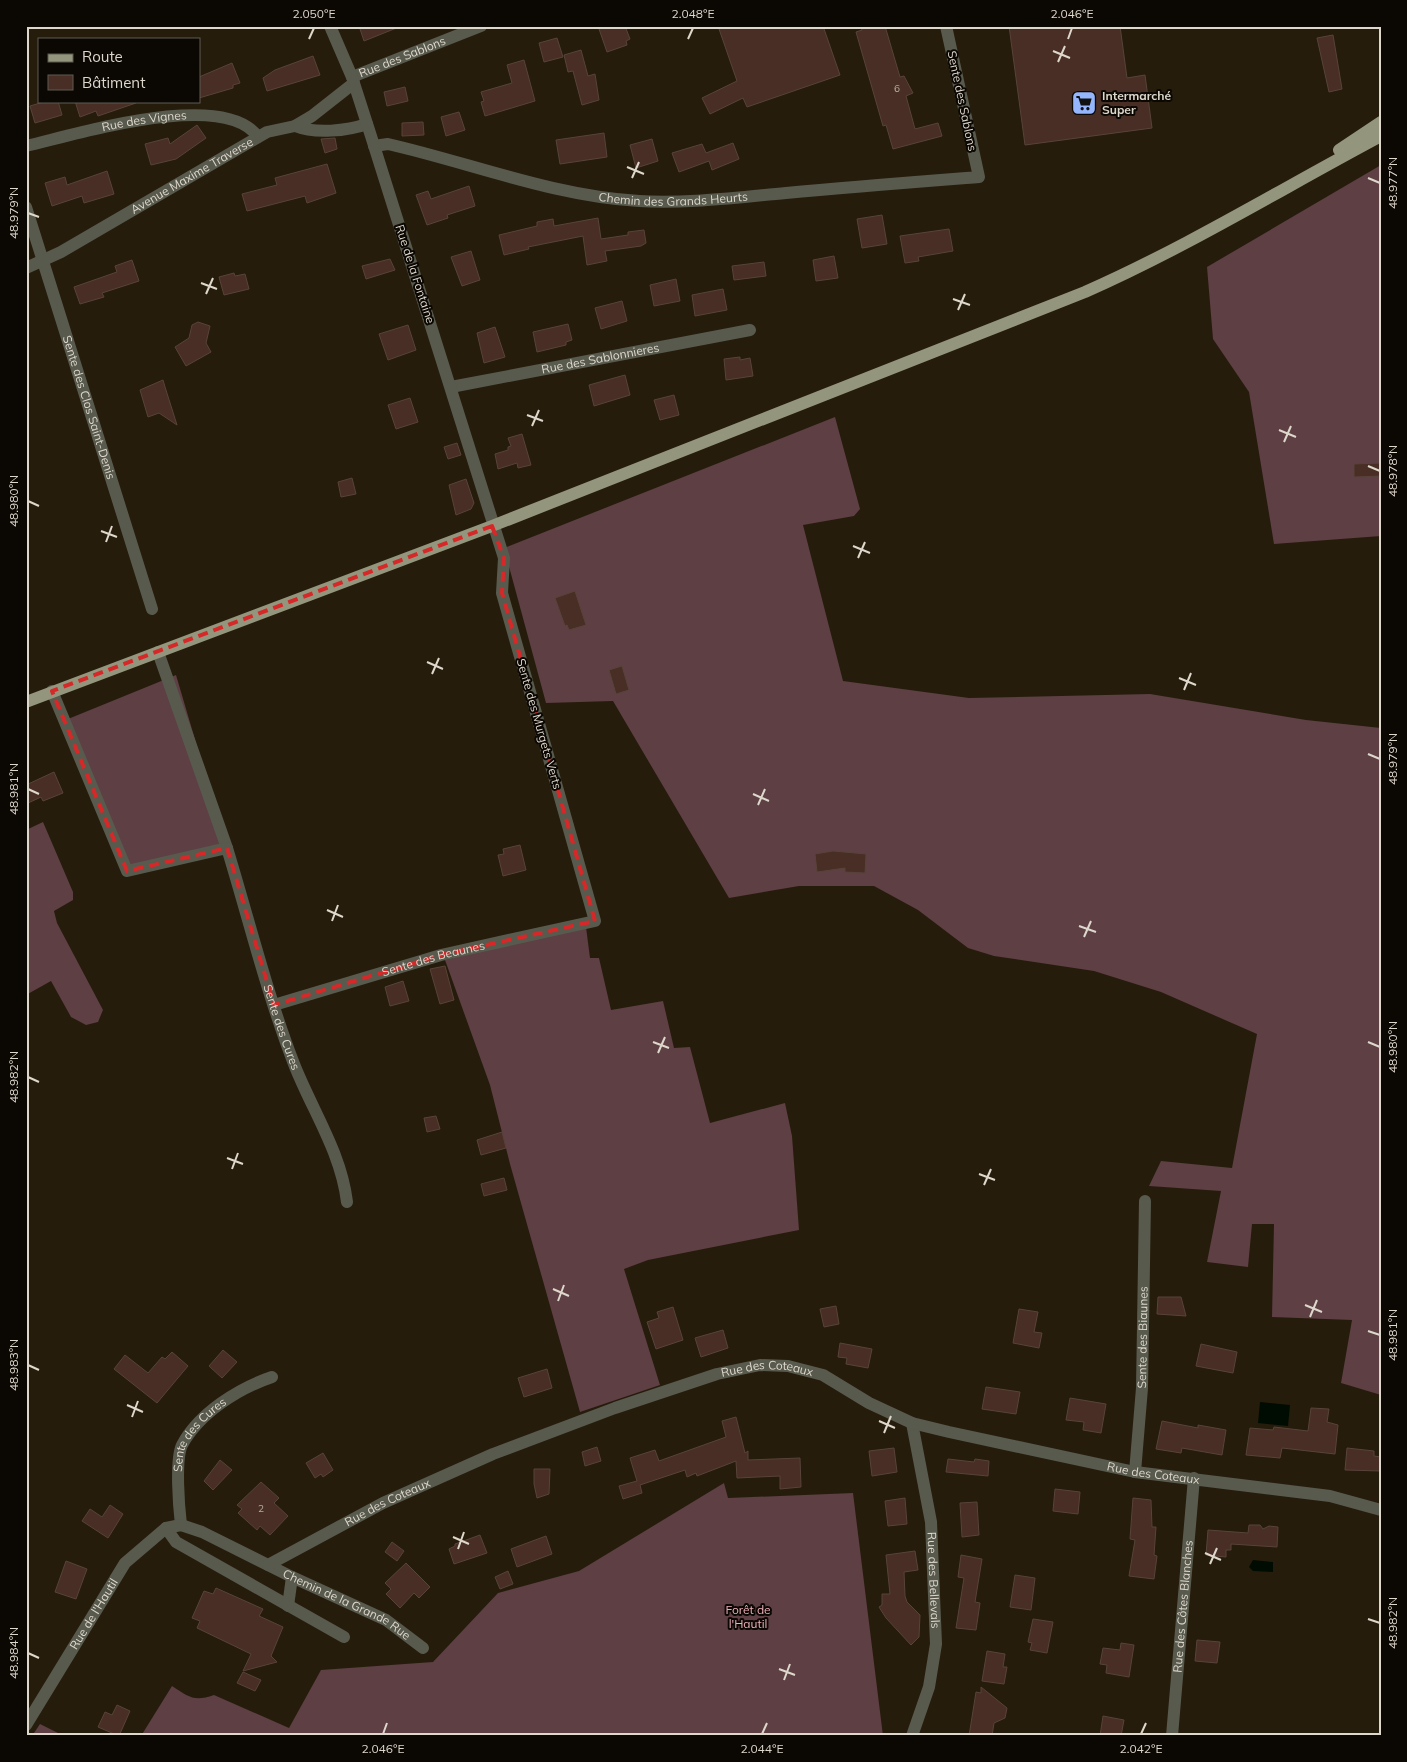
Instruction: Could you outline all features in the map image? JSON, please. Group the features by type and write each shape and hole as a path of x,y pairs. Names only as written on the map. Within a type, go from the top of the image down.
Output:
{"main road":[{"path":"1279,190 1381,122"},
{"path":"26,702 492,526 1085,292 1131,272 1381,136"}],"street":[{"name":"Rue de la Fontaine","path":"330,26 353,80 451,387 492,526"},
{"name":"Rue des Sablons","path":"353,80 481,26"},
{"name":"Sente des Sablons","path":"946,26 979,177"},
{"name":"Avenue Maxime Traverse","path":"26,268 44,261 258,136 266,132 295,126 312,116 353,80"},
{"name":"Rue des Vignes","path":"26,146 130,122 188,114 221,118 240,123 254,131 258,136"},
{"path":"295,126 312,130 354,128 367,124"},
{"name":"Chemin des Grands Heurts","path":"374,146 388,144 521,180 588,194 638,201 750,196 979,177"},
{"name":"Sente des Clos Saint-Denis","path":"26,207 152,609"},
{"name":"Rue des Sablonnieres","path":"451,387 750,330"},
{"name":"Sente des Murgets Verts","path":"492,526 504,558 502,593 595,921"},
{"name":"Sente des Cures","path":"158,652 227,848 274,1005 295,1065 322,1120 345,1183 347,1202"},
{"path":"52,691 127,871 227,848"},
{"name":"Sente des Beaunes","path":"274,1005 442,954 595,921"},
{"name":"Sente des Biaunes","path":"1135,1472 1142,1388 1145,1202"},
{"name":"Rue des Coteaux","path":"268,1565 383,1503 493,1454 615,1408 717,1374 760,1365 788,1366 822,1375 869,1403 912,1423 1135,1472 1330,1496 1381,1510"},
{"name":"Sente des Cures","path":"181,1525 177,1493 181,1446 205,1417 254,1383 272,1377"},
{"name":"Rue des Bellevals","path":"912,1423 931,1522 936,1644 929,1686 912,1736"},
{"name":"Rue des Côtes Blanches","path":"1172,1736 1194,1478"},
{"path":"181,1525 202,1532 268,1565"},
{"name":"Rue de l'Hautil","path":"26,1725 125,1563 166,1528 181,1525"},
{"path":"166,1528 176,1542 344,1637"},
{"name":"Chemin de la Grande Rue","path":"268,1565 386,1620 423,1648"},
{"path":"288,1606 292,1577"}],"highlighted area":[{"path":"492,526 504,558 502,593 595,921 441,955 274,1005 227,848 127,871 52,691"}],"green space":[{"path":"1381,165 1381,536 1274,544 1249,392 1213,339 1207,267"},
{"path":"835,417 860,509 854,516 803,525 843,681 969,698 1150,694 1306,720 1381,728 1381,1395 1341,1383 1352,1320 1272,1317 1274,1224 1252,1224 1248,1267 1207,1262 1221,1191 1149,1186 1161,1161 1232,1168 1257,1034 1161,992 1094,971 994,956 968,948 918,910 874,886 799,886 729,898 613,701 546,703 504,548"},
{"path":"176,675 227,848 124,876 68,719"},
{"path":"43,822 73,892 73,900 54,911 57,923 103,1010 98,1022 86,1025 71,1017 51,981 26,995 26,830"},
{"path":"586,927 590,958 599,958 611,1010 663,1001 674,1048 690,1047 710,1123 785,1103 792,1136 799,1230 648,1260 624,1269 660,1385 580,1412 510,1164 490,1085 445,960"},
{"name":"Forêt de l'Hautil","path":"724,1483 728,1498 853,1493 883,1736 141,1736 172,1686 196,1698 214,1695 289,1728 321,1670 433,1662 498,1593 579,1571"},
{"path":"40,1724 64,1736 32,1736"}],"shaded area":[{"path":"1260,1402 1290,1405 1288,1426 1258,1423"},
{"path":"1253,1560 1273,1562 1273,1572 1253,1571 1249,1567"}],"building":[{"path":"359,26 399,26 399,27 364,41"},
{"path":"598,26 625,26 630,39 626,41 627,45 607,52"},
{"path":"718,26 823,26 840,75 747,107 743,98 710,114 702,98 737,81"},
{"path":"861,26 885,26 900,77 904,76 913,93 906,96 915,129 938,123 942,136 893,149 886,125 883,126 856,32 862,30"},
{"name":"Intermarché Super","path":"1009,26 1120,26 1127,78 1145,75 1152,128 1025,145"},
{"path":"1333,35 1342,89 1329,92 1317,38"},
{"path":"557,38 563,57 544,62 539,43"},
{"path":"581,50 588,76 595,74 599,100 582,105 573,71 568,72 564,55"},
{"path":"313,56 320,75 267,91 263,78 275,70"},
{"path":"524,60 535,101 485,116 481,102 484,101 481,92 512,83 507,65"},
{"path":"232,63 240,83 233,85 233,88 200,98 200,77"},
{"path":"405,87 408,101 387,106 384,92"},
{"path":"44,102 58,102 62,115 35,123 30,106"},
{"path":"75,102 136,103 98,116 96,111 80,117"},
{"path":"459,112 465,130 446,136 441,117"},
{"path":"423,122 424,135 402,136 402,123"},
{"path":"197,125 206,138 176,159 151,165 145,144 168,138 170,144"},
{"path":"604,133 607,157 560,164 556,140"},
{"path":"335,138 337,149 325,153 321,139"},
{"path":"652,139 658,161 636,168 630,145"},
{"path":"733,143 739,159 712,170 709,161 679,172 672,153 702,144 706,153"},
{"path":"327,164 336,193 307,203 305,196 247,211 242,194 277,185 275,178"},
{"path":"107,171 114,194 84,203 82,196 52,206 45,183 65,177 67,185"},
{"path":"469,186 475,206 447,215 448,218 427,225 416,195 428,191 431,199"},
{"path":"882,215 887,244 862,248 857,219"},
{"path":"598,218 601,239 628,235 628,232 644,230 646,243 641,246 605,251 607,261 587,265 583,236 528,247 529,249 504,255 499,235 537,226 537,222 553,219 554,226"},
{"path":"949,229 953,251 918,257 919,261 905,263 900,236"},
{"path":"471,251 480,280 462,286 451,257"},
{"path":"834,256 838,278 816,281 813,260"},
{"path":"390,259 395,270 366,279 362,266"},
{"path":"132,260 139,281 102,293 104,297 80,304 74,287 117,272 115,266"},
{"path":"764,262 766,276 734,280 732,266"},
{"path":"234,273 235,276 245,274 249,289 224,295 219,277"},
{"path":"676,279 680,301 654,306 650,285"},
{"path":"723,289 727,310 695,316 692,295"},
{"path":"622,301 627,321 601,329 595,308"},
{"path":"198,322 210,326 206,343 211,352 186,366 175,347 189,338 192,325"},
{"path":"568,324 572,340 566,342 566,345 537,352 533,332"},
{"path":"408,325 416,350 388,360 379,334"},
{"path":"495,327 505,357 484,363 477,333"},
{"path":"740,357 740,360 750,358 753,376 726,380 724,359"},
{"path":"625,375 630,395 594,406 589,385"},
{"path":"163,380 177,425 159,413 148,417 140,390"},
{"path":"674,395 679,415 660,420 654,400"},
{"path":"410,398 418,422 396,429 388,405"},
{"path":"522,434 531,465 518,468 517,463 498,469 495,454 508,450 508,447 511,446 508,438"},
{"path":"457,443 461,455 448,459 444,447"},
{"path":"1381,463 1381,476 1354,477 1354,464"},
{"path":"352,478 356,494 341,497 338,482"},
{"path":"466,479 474,503 471,509 456,515 449,485"},
{"path":"575,591 586,625 569,630 567,625 565,626 555,598"},
{"path":"622,666 629,690 616,694 609,670"},
{"path":"54,772 63,793 43,801 41,797 26,804 26,785"},
{"path":"520,845 526,870 503,876 498,855 504,854 503,849"},
{"path":"833,851 866,854 865,873 845,872 845,868 817,872 815,854"},
{"path":"445,966 454,1000 440,1004 430,969"},
{"path":"403,981 409,1001 390,1006 385,987"},
{"path":"436,1116 440,1129 427,1132 424,1118"},
{"path":"502,1132 506,1148 481,1155 477,1140"},
{"path":"504,1178 507,1190 484,1196 481,1184"},
{"path":"1158,1297 1181,1297 1186,1316 1157,1314"},
{"path":"836,1306 839,1324 824,1327 820,1309"},
{"path":"673,1307 683,1340 656,1349 647,1322 659,1318 657,1312"},
{"path":"1019,1309 1038,1312 1034,1332 1042,1333 1039,1348 1013,1343"},
{"path":"723,1330 728,1348 701,1357 695,1338"},
{"path":"840,1343 872,1349 868,1368 846,1364 847,1358 838,1357"},
{"path":"1201,1344 1237,1352 1233,1373 1196,1366"},
{"path":"223,1350 237,1362 222,1378 209,1366"},
{"path":"172,1352 188,1366 157,1403 114,1369 125,1355 148,1373 162,1357 165,1359"},
{"path":"547,1369 552,1388 524,1397 518,1378"},
{"path":"986,1387 1020,1392 1016,1414 982,1409"},
{"path":"1070,1398 1106,1404 1101,1433 1083,1430 1084,1422 1066,1420"},
{"path":"1311,1408 1329,1409 1327,1422 1338,1425 1335,1454 1282,1448 1280,1458 1246,1455 1250,1428 1273,1430 1274,1427 1308,1431"},
{"path":"736,1417 745,1453 748,1451 748,1460 800,1458 801,1487 780,1489 780,1476 737,1478 736,1461 697,1476 696,1473 687,1477 685,1470 640,1485 642,1493 623,1499 619,1486 637,1481 630,1458 655,1450 659,1461 726,1437 722,1421"},
{"path":"1162,1421 1198,1428 1198,1425 1226,1430 1222,1455 1182,1448 1181,1453 1156,1449"},
{"path":"597,1447 601,1461 585,1466 582,1452"},
{"path":"894,1448 897,1472 872,1476 869,1451"},
{"path":"1347,1448 1374,1451 1374,1456 1381,1457 1381,1471 1345,1470"},
{"path":"323,1453 333,1470 323,1477 321,1474 315,1478 306,1463"},
{"path":"948,1459 974,1462 975,1459 989,1461 988,1476 946,1472"},
{"path":"220,1460 232,1470 213,1490 204,1481"},
{"path":"534,1469 550,1469 549,1494 537,1498 534,1484"},
{"path":"261,1482 279,1498 274,1503 288,1516 270,1535 260,1526 257,1530 238,1513 242,1509 237,1505"},
{"path":"1055,1489 1080,1492 1078,1514 1053,1511"},
{"path":"905,1498 907,1524 888,1526 885,1501"},
{"path":"1133,1498 1151,1500 1152,1527 1156,1527 1154,1555 1157,1556 1154,1579 1129,1576 1135,1540 1130,1539"},
{"path":"977,1502 979,1535 962,1537 960,1503"},
{"path":"110,1505 123,1514 108,1538 82,1521 90,1509 102,1517"},
{"path":"1249,1525 1260,1525 1263,1529 1269,1526 1278,1527 1277,1547 1231,1544 1231,1550 1226,1550 1226,1557 1206,1555 1208,1530 1248,1533"},
{"path":"480,1535 487,1553 454,1564 449,1549 455,1546 455,1544"},
{"path":"546,1536 552,1554 517,1567 511,1549"},
{"path":"392,1542 404,1551 397,1561 385,1552"},
{"path":"915,1551 918,1570 904,1572 907,1602 920,1615 919,1637 911,1645 886,1618 879,1607 882,1605 882,1594 890,1594 886,1555"},
{"path":"961,1555 982,1559 975,1602 980,1603 976,1630 956,1628 964,1578 958,1577"},
{"path":"66,1561 87,1569 76,1599 55,1592"},
{"path":"406,1563 430,1587 419,1598 414,1593 400,1608 386,1594 391,1589 385,1583"},
{"path":"508,1571 513,1584 500,1589 495,1577"},
{"path":"1015,1575 1035,1578 1031,1610 1010,1607"},
{"path":"216,1588 263,1609 259,1616 283,1627 271,1656 277,1662 243,1671 251,1654 197,1628 200,1621 192,1618 204,1591 213,1594"},
{"path":"1033,1619 1053,1622 1047,1653 1030,1650 1032,1643 1028,1642"},
{"path":"1197,1640 1220,1642 1217,1663 1195,1661"},
{"path":"1121,1643 1134,1645 1129,1677 1106,1673 1107,1665 1100,1664 1103,1648 1120,1650"},
{"path":"987,1651 1005,1654 1003,1667 1007,1667 1004,1684 982,1681"},
{"path":"243,1672 261,1680 255,1691 237,1683"},
{"path":"981,1687 1007,1708 1005,1718 994,1723 992,1736 969,1736 976,1692 981,1693"},
{"path":"117,1705 130,1711 119,1736 98,1727 105,1712 112,1715"},
{"path":"1103,1716 1124,1720 1121,1736 1100,1736"}],"place":[{"name":"Intermarché Super","path":"1084,103"}]}
